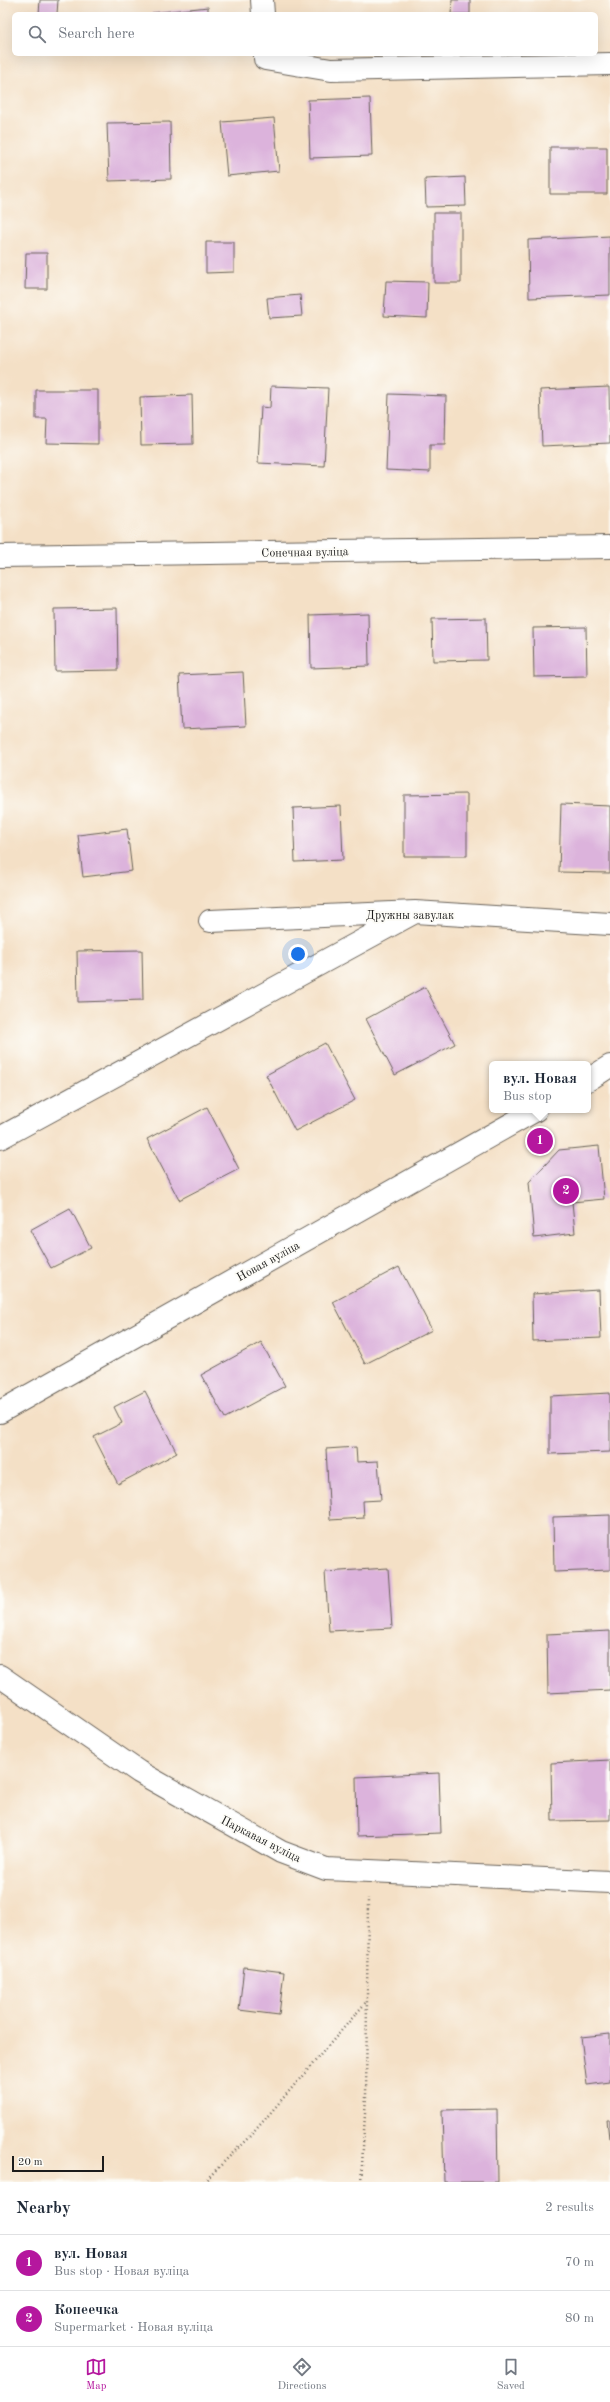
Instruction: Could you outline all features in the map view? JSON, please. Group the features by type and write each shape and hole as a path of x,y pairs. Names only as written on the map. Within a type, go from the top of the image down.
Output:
{"street":[{"path":"262,0 263,12"},
{"path":"265,56 265,59 331,70 610,64"},
{"name":"Сонечная вуліца","path":"0,556 610,547"},
{"path":"0,1138 415,912"},
{"name":"Дружны завулак","path":"210,921 415,912 610,924"},
{"path":"591,1078 610,1066"},
{"name":"Новая вуліца","path":"0,1412 531,1113"},
{"name":"Паркавая вуліца","path":"0,1676 139,1772 281,1852 326,1869 610,1882"}],"path":[{"path":"361,2182 366,2098 369,1871"},
{"path":"204,2182 253,2133 367,2001"}],"building":[{"path":"40,0 58,0 57,12 39,12"},
{"path":"452,0 470,0 470,12 451,12"},
{"path":"208,7 208,12 161,12"},
{"path":"370,98 372,156 310,158 308,100"},
{"path":"274,118 279,171 227,176 222,122"},
{"path":"170,122 171,179 109,181 107,123"},
{"path":"550,147 607,147 607,194 550,194"},
{"path":"465,177 466,206 426,207 425,179"},
{"path":"434,213 461,213 461,283 434,283"},
{"path":"610,236 610,295 529,298 528,240"},
{"path":"206,242 234,242 234,272 206,273"},
{"path":"26,253 47,253 47,289 25,289"},
{"path":"386,281 428,282 427,318 384,316"},
{"path":"300,295 302,316 269,318 267,298"},
{"path":"271,386 328,388 324,466 258,463 261,407 270,408"},
{"path":"609,387 610,443 542,446 540,390"},
{"path":"36,390 98,390 98,444 46,443 47,419 36,419"},
{"path":"389,394 446,396 445,445 430,445 430,472 386,470"},
{"path":"192,395 193,444 141,445 140,397"},
{"path":"117,608 118,670 55,671 54,609"},
{"path":"368,613 369,666 311,668 310,615"},
{"path":"486,618 487,660 433,661 432,619"},
{"path":"586,627 587,676 534,677 533,628"},
{"path":"243,672 246,726 182,729 179,675"},
{"path":"467,794 467,856 404,856 404,795"},
{"path":"561,804 610,806 610,873 559,872"},
{"path":"341,806 343,860 295,862 293,808"},
{"path":"127,829 132,871 83,877 78,835"},
{"path":"142,950 143,1000 78,1002 77,951"},
{"path":"425,987 455,1044 395,1075 366,1019"},
{"path":"325,1043 355,1100 295,1131 266,1075"},
{"path":"207,1107 239,1169 179,1200 147,1139"},
{"path":"599,1146 604,1199 572,1202 575,1233 534,1238 529,1182 559,1150"},
{"path":"70,1208 91,1248 51,1268 30,1230"},
{"path":"399,1267 432,1330 365,1364 333,1302"},
{"path":"599,1290 601,1338 533,1341 532,1294"},
{"path":"261,1342 285,1386 225,1418 201,1375"},
{"path":"145,1391 177,1453 118,1484 94,1437 122,1423 114,1407"},
{"path":"610,1393 610,1452 550,1454 550,1396"},
{"path":"356,1447 357,1462 378,1461 381,1500 363,1501 364,1518 330,1520 326,1449"},
{"path":"610,1515 610,1570 554,1572 553,1517"},
{"path":"388,1568 392,1628 329,1631 325,1572"},
{"path":"610,1631 610,1690 548,1693 547,1634"},
{"path":"610,1760 610,1820 552,1821 551,1763"},
{"path":"439,1773 441,1833 357,1836 356,1777"},
{"path":"244,1967 284,1972 279,2015 239,2010"},
{"path":"610,2034 610,2082 587,2085 581,2037"},
{"path":"497,2109 498,2182 444,2182 442,2110"},
{"path":"607,2120 610,2120 610,2138 609,2138"}],"place":[{"name":"вул. Новая","path":"540,1141"},
{"name":"Копеечка","path":"566,1191"}]}
